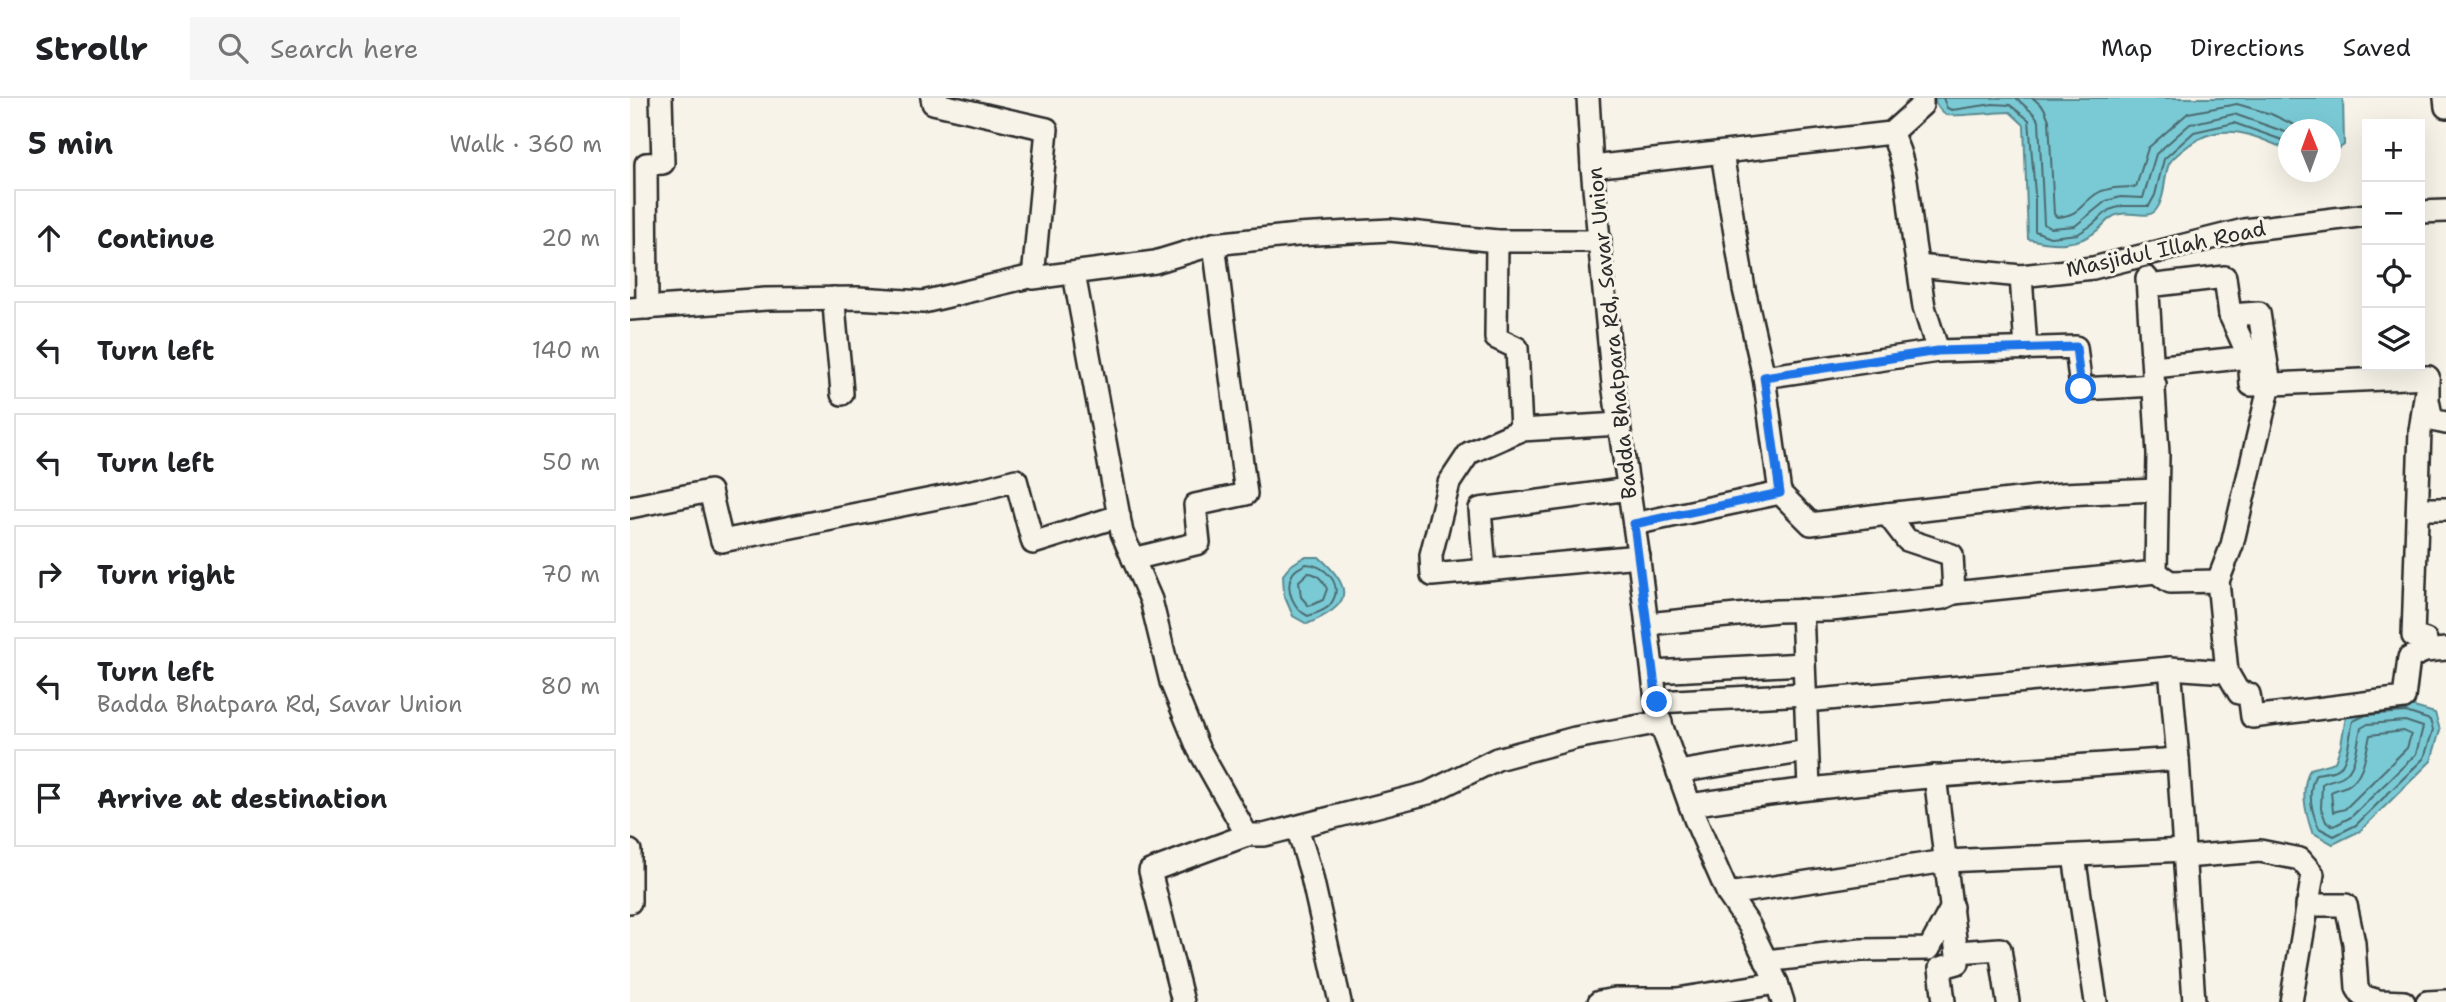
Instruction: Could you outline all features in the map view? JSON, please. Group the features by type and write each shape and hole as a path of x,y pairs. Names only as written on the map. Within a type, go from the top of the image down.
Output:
{"street":[{"path":"661,98 663,163 646,164 638,308 766,299 834,298 923,302 1033,276 1074,274 1155,262 1214,244 1297,235 1390,230 1497,241 1600,241"},
{"path":"932,98 933,103 1047,129 1033,276"},
{"name":"Badda Bhatpara Rd, Savar Union","path":"1588,98 1613,384 1659,712 1690,805 1728,894 1749,925 1780,992"},
{"path":"1592,167 1891,133 1922,105 1922,98"},
{"path":"2445,98 2446,107"},
{"path":"1891,133 1903,165 1924,307 1938,351"},
{"path":"1723,153 1744,289 1764,377 1780,493 1811,524 2063,494 2157,490"},
{"path":"2425,212 2446,211"},
{"name":"Masjidul Illah Road","path":"1917,266 2021,276 2093,268 2244,229 2362,216"},
{"path":"1497,241 1496,338 1517,348 1521,430"},
{"path":"1133,559 1199,543 1195,505 1246,494 1214,244"},
{"path":"1074,274 1122,533 1151,600 1171,682 1198,748 1247,835"},
{"path":"2021,276 2026,349"},
{"path":"2156,572 2154,376 2147,282 2225,277 2230,315 2249,357 2251,385 2428,377"},
{"path":"834,298 835,336 839,345 842,394"},
{"path":"2230,315 2259,313 2270,384 2232,545 2218,581 2227,672 2239,693 2249,694 2252,717 2404,698 2409,658 2436,650 2426,640 2413,636 2420,431 2428,377"},
{"path":"1764,377 1938,351 2076,347 2081,389 2249,357"},
{"path":"2428,377 2428,400 2432,420 2446,423"},
{"path":"1619,424 1521,430 1469,453 1450,482 1431,555 1432,575 1639,556"},
{"path":"630,507 710,491 722,541 1016,480 1033,543 1119,516"},
{"path":"1485,570 1480,509 1629,489"},
{"path":"1634,524 1780,493"},
{"path":"2418,509 2446,509"},
{"path":"1887,514 1907,541 1952,555 1954,593"},
{"path":"1647,624 1802,610 1831,610 1944,598 1954,593 2156,572 2170,582 2218,581"},
{"path":"1802,610 1809,788"},
{"path":"1653,672 1804,664"},
{"path":"1183,1002 1150,871 1247,835 1264,835 1429,793 1497,759 1659,712 1805,698 1945,690 2170,668 2227,672"},
{"path":"2170,668 2194,1002"},
{"path":"1678,772 1807,751"},
{"path":"1690,805 1809,788 1935,776 2178,759"},
{"path":"1935,776 1958,963 1940,968 1944,1002"},
{"path":"1297,827 1314,886 1340,1002"},
{"path":"630,850 630,902"},
{"path":"1728,894 1947,861 2260,851 2300,859 2313,874 2291,1002"},
{"path":"2074,856 2096,1002"},
{"path":"2308,905 2346,905 2354,943 2357,988 2362,996 2379,1001 2404,1002"},
{"path":"1766,961 1861,950 1929,949 1952,907"},
{"path":"1957,952 2000,949 2008,1002"},
{"path":"1599,1002 1615,999 1677,999 1780,992"},
{"path":"2427,1002 2446,1001"}],"water":[{"path":"1936,98 2343,98 2344,145 2341,147 2341,119 2278,119 2278,146 2236,132 2210,134 2197,140 2170,162 2159,205 2153,213 2124,213 2108,220 2083,239 2065,243 2047,242 2028,239 2024,125 2010,112 1946,115 1935,102"},
{"path":"1304,557 1319,557 1339,579 1343,588 1343,596 1332,611 1307,624 1293,616 1284,595 1283,575 1290,566"},
{"path":"2407,705 2435,713 2440,730 2431,761 2360,831 2333,844 2312,832 2305,800 2307,777 2310,769 2335,762 2346,716"}],"route":[{"path":"1657,702 1634,524 1780,493 1764,377 1938,351 2076,347 2081,389"}]}
